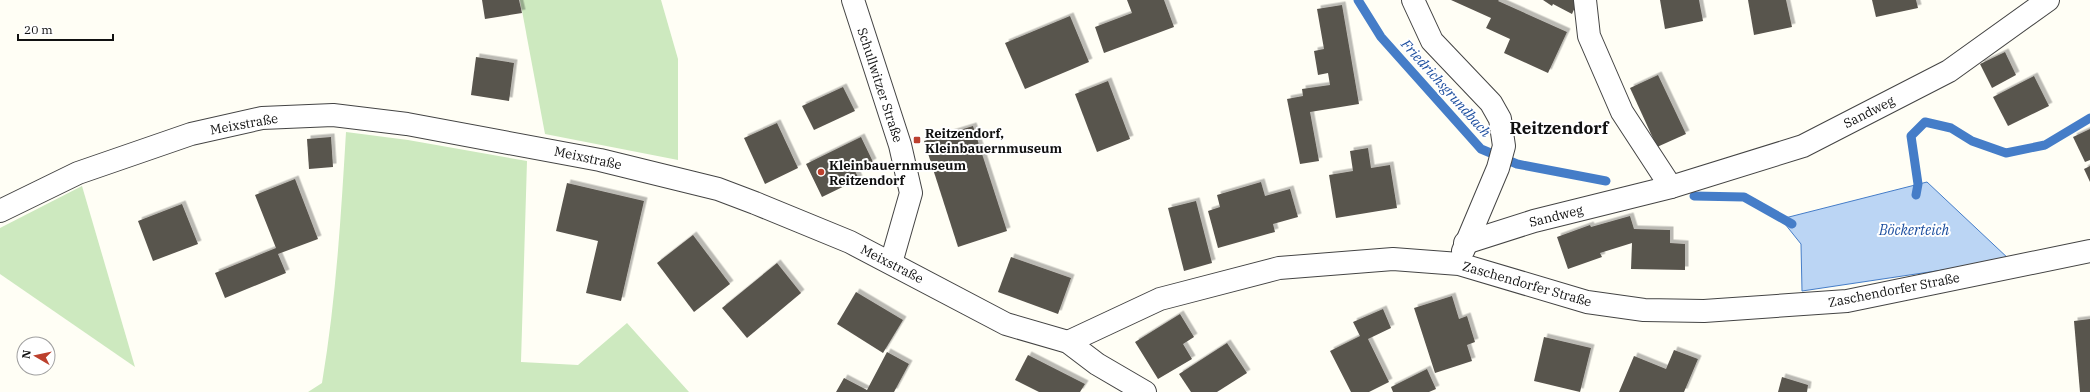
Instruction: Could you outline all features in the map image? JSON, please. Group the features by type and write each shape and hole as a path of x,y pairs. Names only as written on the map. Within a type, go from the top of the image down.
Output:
{"street":[{"name":"Schullwitzer Straße","path":"853,0 900,145 911,193 891,263"},
{"path":"1413,0 1432,41 1492,102 1500,119 1504,146 1498,168 1465,243 1459,264"},
{"path":"1585,0 1589,36 1622,112 1672,188"},
{"name":"Sandweg","path":"1465,243 1534,221 1672,188 1803,146 1950,71 2048,0"},
{"name":"Meixstraße","path":"0,211 78,173 191,134 262,118 333,115 407,124 600,160 718,189 850,242 1006,324 1068,342 1097,364 1145,392"},
{"name":"Zaschendorfer Straße","path":"1068,342 1160,299 1279,268 1393,259 1459,264 1587,302 1644,310 1704,311 1847,301 2090,251"}],"green space":[{"path":"520,0 661,0 678,59 678,160 545,134"},
{"path":"346,132 408,140 527,161 521,362 578,365 627,323 689,392 308,392 322,383 327,352 337,258"},
{"path":"82,186 135,367 0,274 0,228"}],"water":[{"name":"Böckerteich","path":"1927,182 2010,260 1802,291 1801,244 1781,219"}],"building":[{"path":"482,0 519,0 522,13 485,19"},
{"path":"1127,0 1164,0 1174,27 1104,53 1095,27 1132,13"},
{"path":"1451,0 1499,0 1498,1 1567,32 1548,73 1504,53 1510,39 1486,28 1491,18"},
{"path":"1543,0 1575,0 1576,5 1572,14 1553,4 1552,6"},
{"path":"1660,0 1699,0 1703,21 1665,29"},
{"path":"1748,0 1786,0 1792,27 1754,35"},
{"path":"1872,0 1916,0 1918,8 1876,17"},
{"path":"1342,5 1359,104 1310,112 1319,161 1300,164 1287,99 1303,96 1302,89 1330,85 1328,73 1318,75 1314,51 1324,49 1317,9"},
{"path":"1070,16 1089,62 1025,89 1005,43"},
{"path":"2005,52 2016,75 1992,88 1980,64"},
{"path":"476,57 514,63 509,101 471,95"},
{"path":"1658,75 1686,134 1657,147 1630,88"},
{"path":"2034,76 2049,106 2008,126 1993,97"},
{"path":"1108,81 1130,139 1097,152 1075,94"},
{"path":"843,87 855,111 814,130 802,106"},
{"path":"777,123 798,168 765,184 744,138"},
{"path":"973,126 1007,231 958,247 924,141"},
{"path":"2090,129 2090,160 2085,162 2073,137"},
{"path":"331,137 333,167 309,169 307,139"},
{"path":"861,137 873,162 855,171 859,179 822,197 806,164"},
{"path":"1368,148 1371,168 1390,165 1397,208 1336,218 1329,175 1353,171 1350,151"},
{"path":"2090,166 2090,182 2084,169"},
{"path":"295,179 318,239 278,254 286,273 225,298 215,273 276,248 255,195"},
{"path":"1261,182 1265,196 1290,189 1298,217 1273,224 1275,232 1218,248 1208,211 1220,207 1217,195"},
{"path":"567,183 644,201 621,301 586,293 598,241 556,231"},
{"path":"1196,201 1212,263 1184,271 1168,208"},
{"path":"182,204 198,244 153,261 138,221"},
{"path":"1630,216 1634,229 1670,230 1670,243 1685,244 1685,270 1631,269 1632,243 1600,253 1602,257 1568,269 1557,237 1590,225 1591,227"},
{"path":"693,235 730,284 694,312 657,263"},
{"path":"1011,257 1071,278 1058,314 998,292"},
{"path":"777,263 801,293 747,338 722,308"},
{"path":"856,292 903,320 883,353 837,324"},
{"path":"1452,296 1459,319 1467,316 1475,342 1467,345 1472,361 1435,373 1414,308"},
{"path":"1383,309 1391,328 1368,339 1389,382 1369,392 1351,392 1330,351 1360,336 1353,322"},
{"path":"1180,314 1194,337 1183,344 1192,359 1158,379 1135,342"},
{"path":"2090,319 2090,392 2080,392 2074,321"},
{"path":"1544,337 1591,348 1580,392 1534,381"},
{"path":"1227,343 1247,373 1217,392 1191,392 1179,374"},
{"path":"1674,350 1698,359 1684,392 1619,392 1634,356 1666,369"},
{"path":"887,352 909,364 894,392 836,392 844,378 867,390"},
{"path":"1028,355 1085,384 1080,392 1039,392 1015,380"},
{"path":"1427,369 1436,389 1429,392 1393,392 1391,387"},
{"path":"1782,377 1808,385 1807,392 1778,392"}],"waterway":[{"name":"Friedrichsgrundbach","path":"1358,0 1381,37 1481,149 1517,164 1606,181"},
{"name":"Friedrichsgrundbach","path":"1916,195 1918,184 1911,136 1925,122 1951,128 1972,141 2006,153 2045,145 2090,118"},
{"name":"Friedrichsgrundbach","path":"1694,196 1744,197 1792,224"}],"place":[{"name":"Reitzendorf, Kleinbauernmuseum","path":"917,140"},
{"name":"Kleinbauernmuseum Reitzendorf","path":"821,172"}],"district":[{"name":"Reitzendorf","path":"1559,128"}]}
